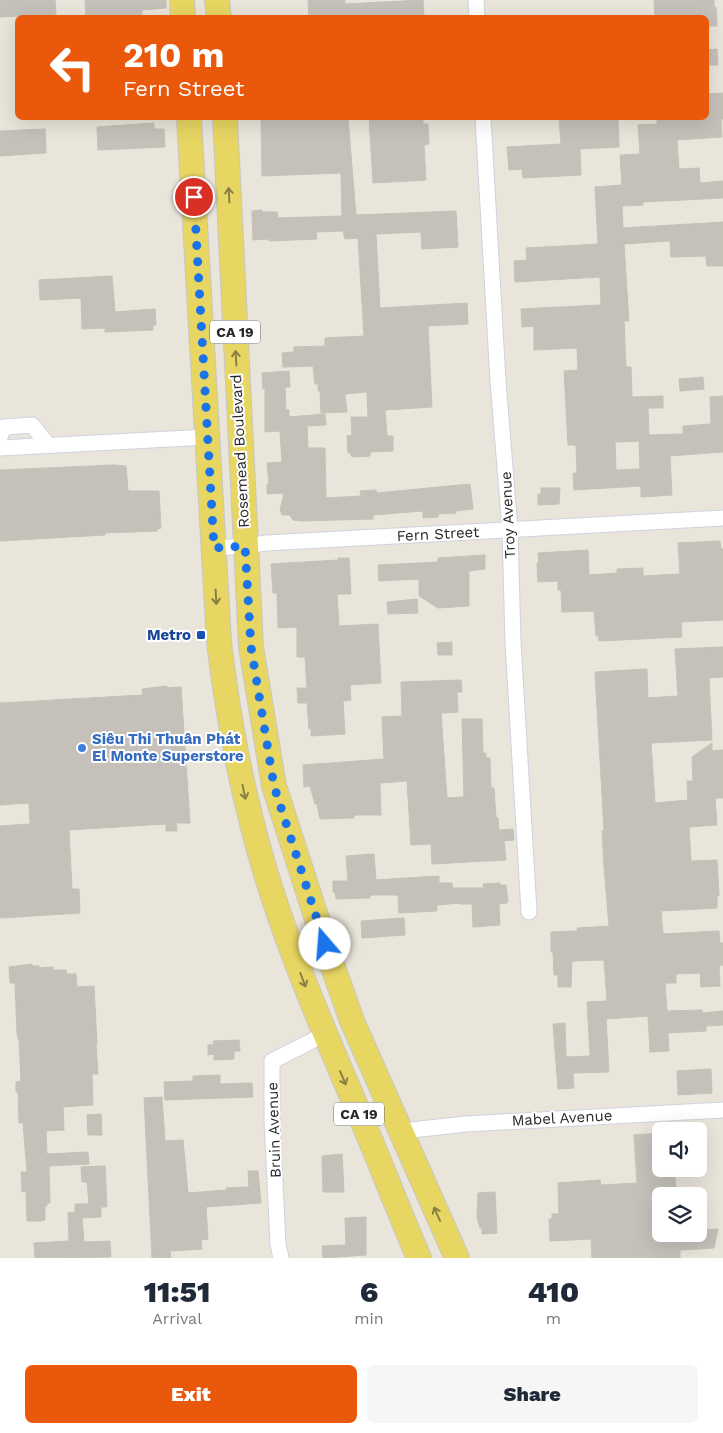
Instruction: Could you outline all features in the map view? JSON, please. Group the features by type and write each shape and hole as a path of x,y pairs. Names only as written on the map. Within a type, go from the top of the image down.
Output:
{"main road":[{"path":"182,0 183,15"},
{"path":"218,0 218,15"},
{"name":"Rosemead Boulevard","path":"189,120 220,650 230,727 246,804 270,889 324,1033 419,1258"},
{"name":"Rosemead Boulevard","path":"224,120 251,647 274,786 352,1021 457,1258"},
{"path":"285,820 282,834 283,853 295,898 334,1000 334,1022 331,1028 324,1033"},
{"path":"324,1033 341,1035 350,1040 356,1047 385,1120 393,1128 402,1131"}],"street":[{"path":"476,0 477,15"},
{"name":"Troy Avenue","path":"483,120 498,381 510,530 513,649 529,912"},
{"path":"0,437 4,427 32,425 48,445"},
{"path":"0,448 208,437"},
{"name":"Fern Street","path":"214,548 266,543 723,518"},
{"name":"Bruin Avenue","path":"281,1258 278,1244 272,1120 272,1061 324,1033"},
{"name":"Mabel Avenue","path":"402,1131 466,1124 723,1110"}],"building":[{"path":"0,0 55,0 56,14 0,17"},
{"path":"85,0 166,0 166,8 142,10 142,15 86,15"},
{"path":"308,0 345,0 345,4 423,0 424,15 309,15"},
{"path":"654,0 714,0 717,26 709,26 709,15 655,15"},
{"path":"717,49 718,65 709,65 709,50"},
{"path":"723,93 722,137 677,140 679,169 699,168 700,183 723,181 723,198 643,202 643,205 622,206 623,228 723,222 723,266 707,266 706,256 671,257 670,241 624,244 629,321 624,321 626,367 631,367 632,397 663,396 663,408 648,408 649,435 683,434 683,426 711,424 710,397 723,396 723,452 670,456 672,495 641,497 641,486 574,490 573,473 577,473 576,445 568,445 564,371 578,370 577,348 534,350 534,326 522,327 521,309 601,305 600,277 515,282 514,261 527,260 526,248 598,244 595,187 622,185 620,155 640,154 638,125 657,124 657,120 709,120 709,94","holes":["639,441 640,469 616,470 615,442"]},
{"path":"261,120 348,120 356,215 456,211 458,247 422,249 421,232 376,234 380,308 467,303 468,324 428,326 432,407 385,410 387,436 393,436 393,451 370,452 370,456 354,457 351,456 351,453 348,453 347,436 352,435 351,417 368,417 367,392 345,394 347,412 321,413 320,391 318,391 318,384 315,384 313,366 283,367 282,353 294,352 294,347 325,346 325,338 364,336 358,238 345,239 343,231 316,232 317,239 253,240 252,211 277,212 278,218 342,216 341,173 262,176"},
{"path":"369,120 423,120 423,124 428,124 429,144 424,145 426,180 373,183"},
{"path":"559,120 618,120 619,147 580,149 581,175 523,178 522,169 509,170 507,147 561,144"},
{"path":"154,123 154,129 164,129 165,147 98,150 97,127"},
{"path":"45,129 46,153 0,156 0,131"},
{"path":"112,276 115,312 155,309 156,325 153,325 153,330 105,332 105,328 82,329 81,298 40,300 39,280"},
{"path":"289,371 290,387 285,387 286,410 289,410 289,417 325,414 326,425 307,426 308,448 325,448 326,498 361,496 360,491 376,490 377,493 470,484 473,509 456,511 456,513 438,514 438,517 423,518 423,511 373,515 373,519 301,521 293,520 290,515 282,515 280,510 284,493 267,494 267,484 269,484 267,463 282,462 280,431 265,432 265,388 263,389 262,373"},
{"path":"703,377 704,389 680,391 679,379"},
{"path":"126,466 128,491 159,491 161,528 157,529 157,531 0,541 0,470"},
{"path":"541,488 560,488 559,504 538,505 538,494 541,494"},
{"path":"720,541 721,549 723,549 723,620 681,622 682,637 599,641 598,636 596,636 594,611 562,612 561,590 558,590 558,581 538,582 538,553 588,550 589,575 617,573 617,569 643,568 643,576 680,574 678,543"},
{"path":"485,555 485,569 469,571 469,606 438,608 419,596 419,579 379,581 378,565 438,562 438,558"},
{"path":"338,558 349,558 351,594 337,594 339,626 378,624 381,683 350,685 351,700 343,701 345,734 311,736 307,703 298,703 297,688 307,688 305,657 297,657 297,627 278,628 277,593 273,593 271,564 338,560"},
{"path":"417,599 418,613 388,614 387,602"},
{"path":"452,642 452,655 438,655 437,643"},
{"path":"723,647 723,677 709,678 712,740 651,743 655,803 688,800 687,781 693,781 692,757 712,743 712,751 723,750 723,798 715,798 717,825 689,827 691,861 717,860 719,896 717,896 717,908 661,911 663,934 719,931 720,943 723,943 723,965 719,966 720,986 701,987 700,973 676,974 676,983 665,983 667,1011 702,1010 702,1013 723,1011 723,1025 706,1026 706,1031 668,1033 669,1051 650,1052 648,1016 606,1019 609,1072 573,1073 574,1088 558,1089 553,1024 565,1023 566,1057 590,1056 587,1002 607,1001 604,960 572,961 571,987 558,987 558,975 554,975 553,952 551,952 551,932 578,931 577,928 609,926 602,831 604,831 595,672 647,669 648,698 678,696 675,649"},
{"path":"461,680 462,692 457,692 458,712 441,713 447,798 464,797 462,719 482,719 483,753 486,753 486,758 490,758 491,788 494,788 496,818 498,818 499,830 513,829 514,840 504,841 506,860 432,864 431,844 411,845 407,781 380,783 381,815 354,815 354,818 320,819 310,786 304,787 303,765 384,759 382,717 402,716 401,682"},
{"path":"167,686 167,688 181,687 190,823 176,823 177,831 166,831 166,824 69,830 72,889 79,889 80,913 0,918 0,826 30,824 29,803 0,805 0,703 143,695 142,689"},
{"path":"374,854 376,880 439,876 439,883 452,883 453,888 484,888 483,884 500,883 500,885 506,885 508,901 507,903 499,904 500,925 473,927 472,904 437,905 437,911 399,913 398,895 370,895 370,898 336,899 335,892 333,892 333,881 348,881 346,856"},
{"path":"404,918 405,935 362,938 361,921"},
{"path":"32,964 32,966 39,966 39,968 53,967 53,970 66,970 67,974 76,974 77,987 94,986 97,1044 98,1074 92,1074 93,1105 63,1107 64,1130 46,1131 47,1154 88,1152 89,1164 49,1166 50,1203 47,1203 47,1206 45,1206 45,1220 41,1221 27,1221 26,1191 22,1192 21,1172 27,1172 23,1123 19,1123 18,1092 16,1092 16,1082 21,1081 15,983 10,983 9,967"},
{"path":"239,1040 240,1051 234,1051 234,1059 214,1060 214,1054 208,1055 208,1045 214,1044 213,1041"},
{"path":"711,1069 712,1093 678,1095 677,1071"},
{"path":"220,1075 220,1084 252,1083 253,1097 165,1100 164,1082 193,1081 193,1076"},
{"path":"162,1097 165,1141 183,1140 188,1193 249,1187 248,1171 258,1171 261,1203 206,1207 208,1239 201,1240 202,1249 170,1251 171,1258 152,1258 144,1098"},
{"path":"101,1114 102,1135 88,1135 87,1115"},
{"path":"652,1134 652,1177 675,1177 676,1187 652,1187 652,1242 707,1242 707,1230 718,1229 714,1248 680,1250 680,1258 592,1258 591,1239 550,1241 549,1219 552,1219 552,1214 559,1214 558,1183 600,1180 601,1185 637,1183 634,1135"},
{"path":"342,1154 344,1192 323,1192 322,1156"},
{"path":"105,1166 107,1207 101,1207 101,1217 82,1218 84,1242 110,1241 111,1257 35,1258 34,1243 69,1241 68,1213 75,1212 75,1204 89,1204 87,1182 82,1182 81,1167"},
{"path":"495,1192 497,1233 482,1234 482,1228 480,1228 477,1217 478,1193"},
{"path":"366,1217 366,1255 323,1258 322,1246 346,1245 345,1218"}],"place":[{"name":"Metro","path":"201,635"},
{"name":"Siêu Thi Thuân Phát El Monte Superstore","path":"82,748"}],"route":[{"path":"194,197 214,548 245,546 251,647 274,786 325,944"}]}
